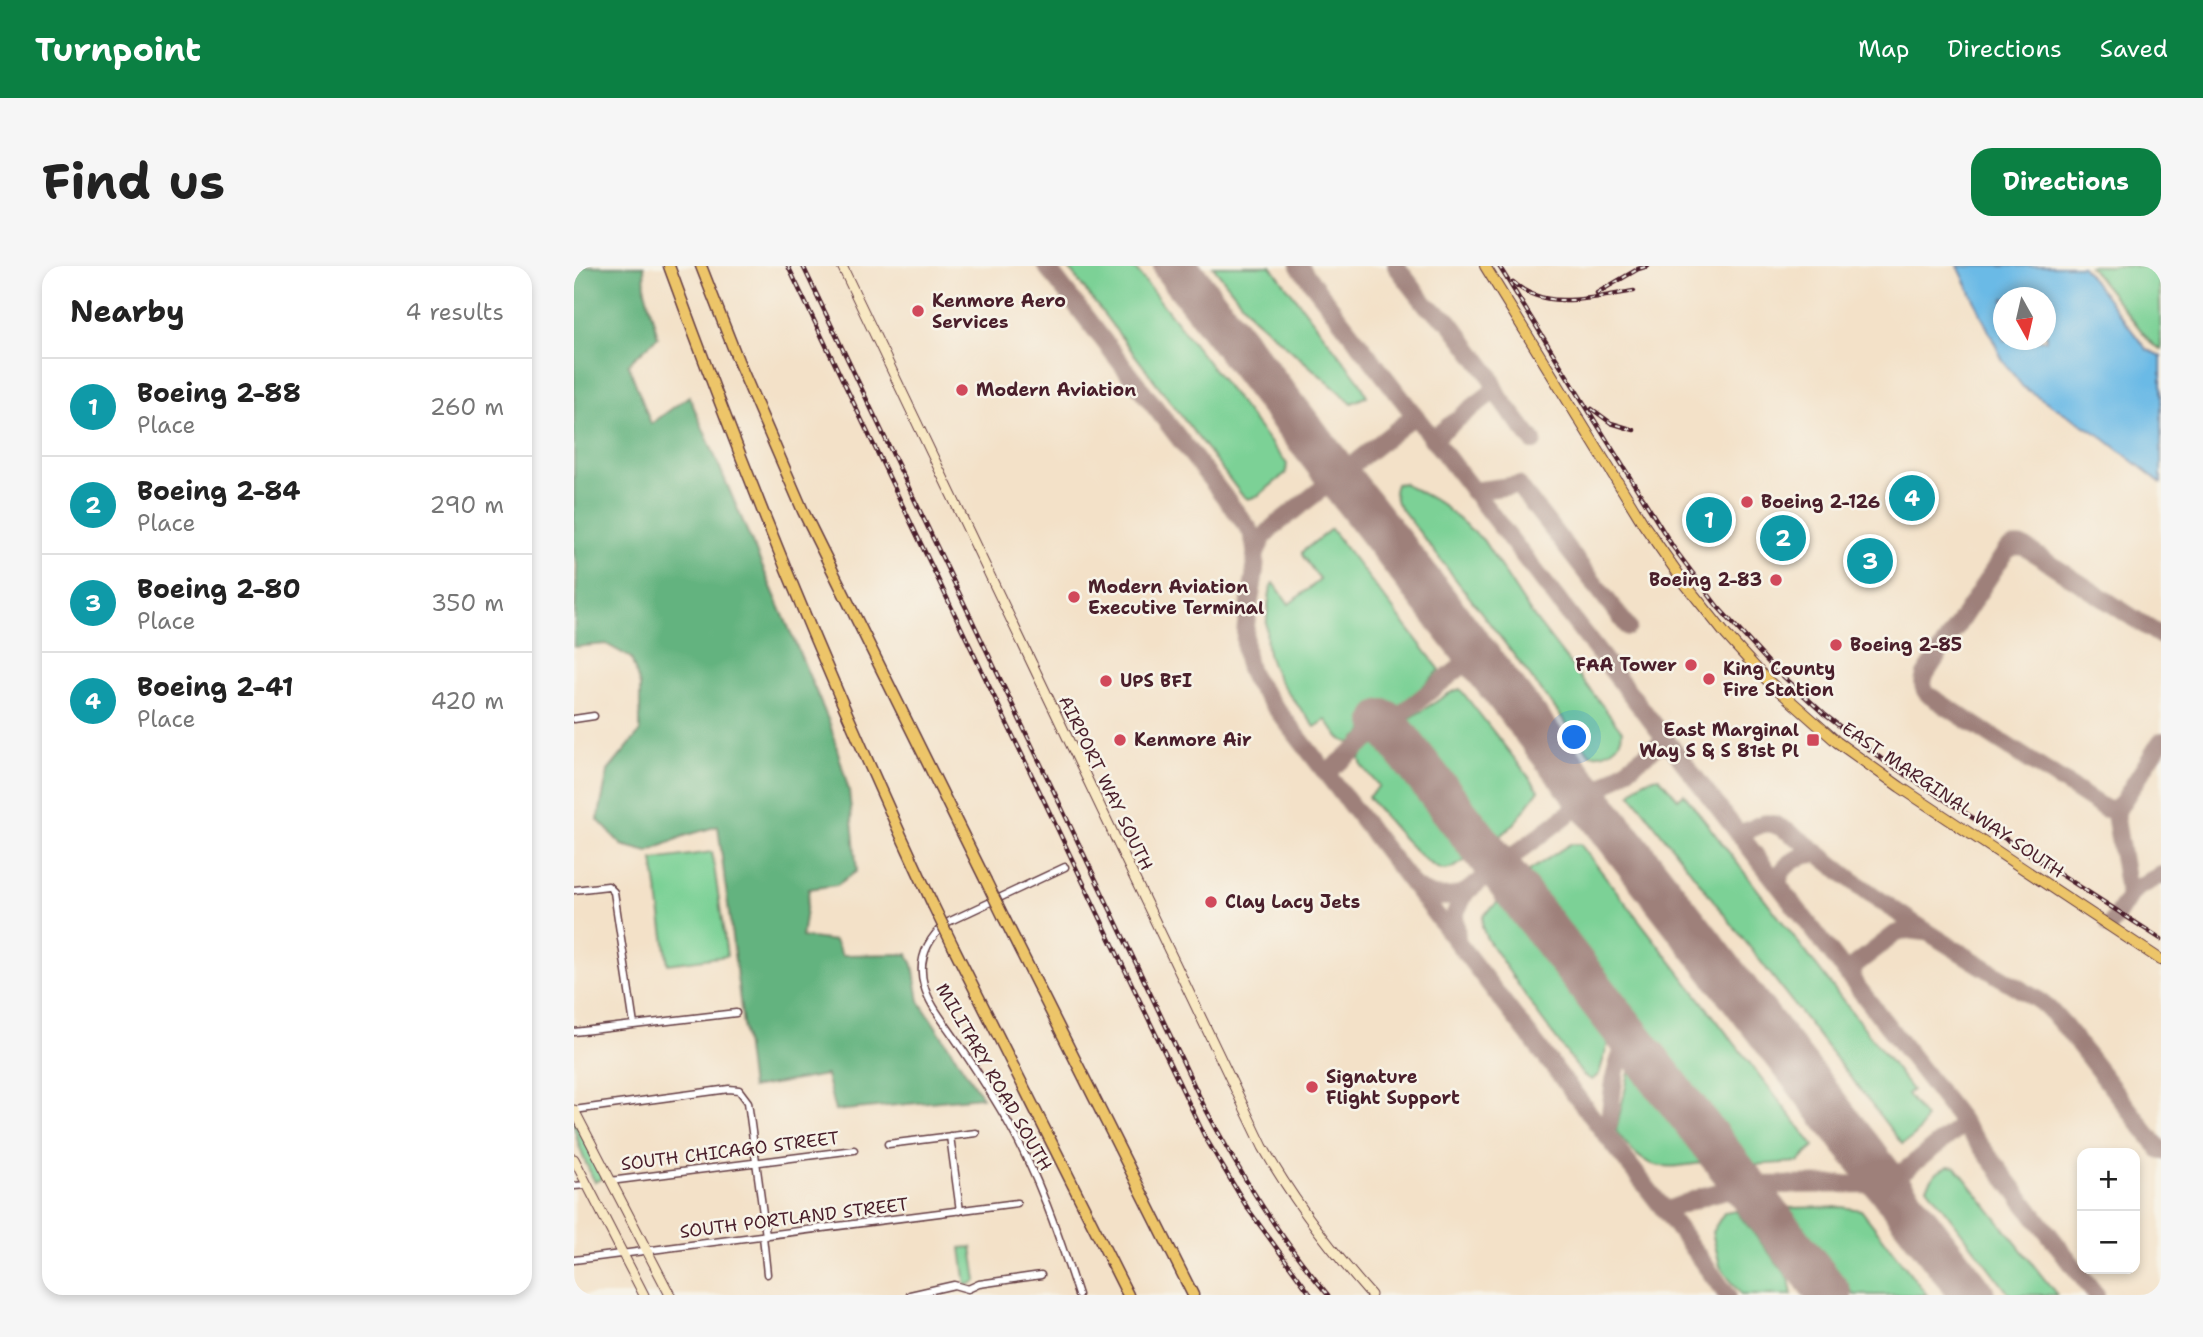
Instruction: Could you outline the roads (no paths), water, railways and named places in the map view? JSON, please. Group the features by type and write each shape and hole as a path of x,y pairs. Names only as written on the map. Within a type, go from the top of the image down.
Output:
{"highway":[{"path":"669,266 722,412 791,584 878,786 933,905 1128,1295"},
{"path":"701,266 803,512 1192,1295"}],"main road":[{"name":"AIRPORT WAY SOUTH","path":"842,266 1263,1147 1283,1181 1316,1227 1371,1295"},
{"name":"EAST MARGINAL WAY SOUTH","path":"1485,266 1644,525 1702,605 1766,679 1837,741 1900,787 2161,960"},
{"path":"574,1110 670,1295"},
{"path":"574,1160 644,1295"}],"street":[{"path":"574,719 594,716"},
{"name":"MILITARY ROAD SOUTH","path":"1065,867 946,923 926,947 922,977 927,994 939,1015 1004,1115 1026,1155 1051,1211 1078,1295"},
{"path":"574,890 608,886 614,892 634,1025"},
{"path":"574,1032 736,1013"},
{"path":"574,1110 739,1090 747,1098 765,1236 767,1274"},
{"path":"888,1144 976,1133"},
{"path":"950,1136 960,1211"},
{"name":"SOUTH CHICAGO STREET","path":"610,1181 854,1150"},
{"path":"574,1186 587,1185"},
{"name":"SOUTH PORTLAND STREET","path":"574,1260 1017,1203"},
{"path":"909,1295 954,1285 968,1292 979,1284 1041,1276"}],"water":[{"path":"1958,266 2082,266 2147,350 2161,356 2161,483 2101,436 2023,387 1998,350 2056,350 2056,287 1993,287 1993,340"}],"railway":[{"path":"788,266 1205,1137 1248,1209 1311,1295"},
{"path":"803,266 1203,1104 1260,1203 1328,1295"},
{"path":"1499,266 1673,547 1718,607 1769,663 1824,714 1883,760 2161,939"},
{"path":"1597,293 1648,266"},
{"path":"1513,282 1526,291 1555,300 1587,299 1634,291"},
{"path":"1592,409 1611,423 1634,430"}],"place":[{"name":"Kenmore Aero Services","path":"918,311"},
{"name":"Modern Aviation","path":"962,390"},
{"name":"Boeing 2-41","path":"1912,498"},
{"name":"Boeing 2-126","path":"1747,502"},
{"name":"Boeing 2-88","path":"1709,520"},
{"name":"Boeing 2-84","path":"1783,538"},
{"name":"Boeing 2-80","path":"1870,561"},
{"name":"Boeing 2-83","path":"1776,580"},
{"name":"Modern Aviation Executive Terminal","path":"1074,597"},
{"name":"Boeing 2-85","path":"1836,645"},
{"name":"FAA Tower","path":"1691,665"},
{"name":"King County Fire Station","path":"1709,679"},
{"name":"UPS BFI","path":"1106,681"},
{"name":"Kenmore Air","path":"1120,740"},
{"name":"East Marginal Way S & S 81st Pl","path":"1813,740"},
{"name":"Clay Lacy Jets","path":"1211,902"},
{"name":"Signature Flight Support","path":"1312,1087"}]}
